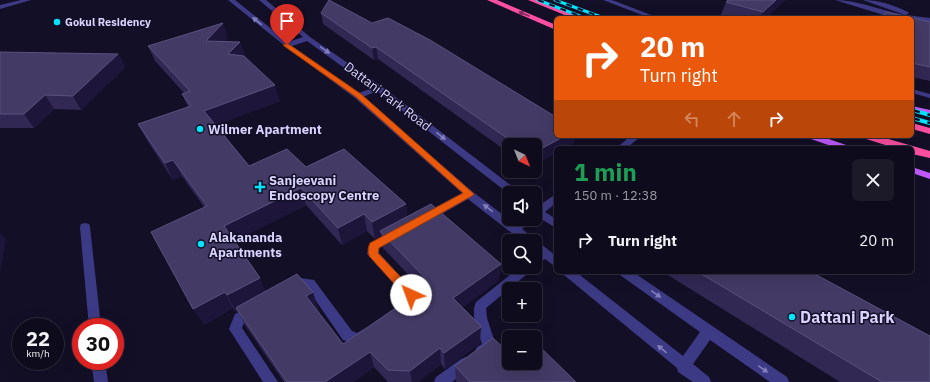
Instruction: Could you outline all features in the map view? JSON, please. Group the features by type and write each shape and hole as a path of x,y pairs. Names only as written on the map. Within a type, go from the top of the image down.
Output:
{"highway":[{"path":"491,0 554,27"},
{"path":"532,0 574,16"},
{"path":"914,127 930,131"},
{"path":"874,138 900,146"},
{"path":"914,151 930,155"}],"main road":[{"path":"914,109 930,113"},
{"path":"817,138 840,146"},
{"path":"914,171 930,176"}],"street":[{"path":"0,1 5,0"},
{"path":"0,7 28,0"},
{"name":"Dattani Park Road","path":"262,0 308,38 378,88 505,186"},
{"path":"606,0 650,16"},
{"path":"838,0 887,14 907,16"},
{"path":"866,0 892,7 917,17"},
{"path":"884,16 898,0"},
{"name":"Dattani Park Road","path":"235,1 287,45 358,96 469,194 521,234"},
{"path":"914,17 930,20"},
{"path":"287,45 308,38"},
{"path":"358,96 378,88"},
{"path":"914,92 930,96"},
{"path":"624,146 634,138"},
{"path":"415,223 469,194"},
{"path":"542,208 554,199"},
{"path":"542,216 554,223"},
{"path":"515,229 519,226"},
{"path":"85,227 94,318"},
{"path":"397,314 409,306 411,295 373,254 374,246 401,231"},
{"path":"544,253 554,260"},
{"path":"441,382 489,346 481,318 480,306 519,274"},
{"path":"570,274 683,367 704,382"},
{"path":"627,274 782,382"},
{"path":"280,294 300,283 310,283 348,336 359,339 372,330"},
{"path":"259,306 239,318 236,329 271,382"},
{"path":"683,367 709,331"},
{"path":"99,370 100,382"}],"building":[{"path":"329,0 372,23 388,18 430,40 554,116 554,138 561,138 542,148 542,138 507,138 376,47 372,48 321,13"},
{"path":"728,0 776,0 763,12 726,2"},
{"path":"886,12 904,16 884,16"},
{"path":"914,18 930,22 930,67 914,63"},
{"path":"223,23 206,41 240,42 228,54 244,56 275,85 204,111 249,166 287,149 306,167 344,149 406,204 372,222 364,214 338,228 301,188 224,226 260,278 227,295 225,292 193,309 151,232 207,206 173,160 165,163 138,124 191,106 182,94 190,91 148,46"},
{"path":"0,52 118,54 73,96 45,95 24,114 0,114"},
{"path":"431,204 501,264 453,298 481,327 444,353 440,348 410,371 388,370 370,352 325,382 287,382 236,308 297,274 313,292 306,296 343,344 431,284 380,231"},
{"name":"Dattani Park","path":"701,274 815,274 930,336 930,382 882,382"},
{"path":"493,338 502,346 502,370 542,370 542,349 576,382 470,382 455,366"}],"railway":[{"path":"538,0 580,16"},
{"path":"555,0 599,16"},
{"path":"914,111 930,115"},
{"path":"914,119 930,123"}],"place":[{"name":"Gokul Residency","path":"57,22"},
{"name":"Wilmer Apartment","path":"200,129"},
{"name":"Sanjeevani Endoscopy Centre","path":"260,187"},
{"name":"Alakananda Apartments","path":"201,244"},
{"name":"Dattani Park","path":"792,317"}],"route":[{"path":"287,45 358,96 469,194 374,246 373,254 411,295"}]}
